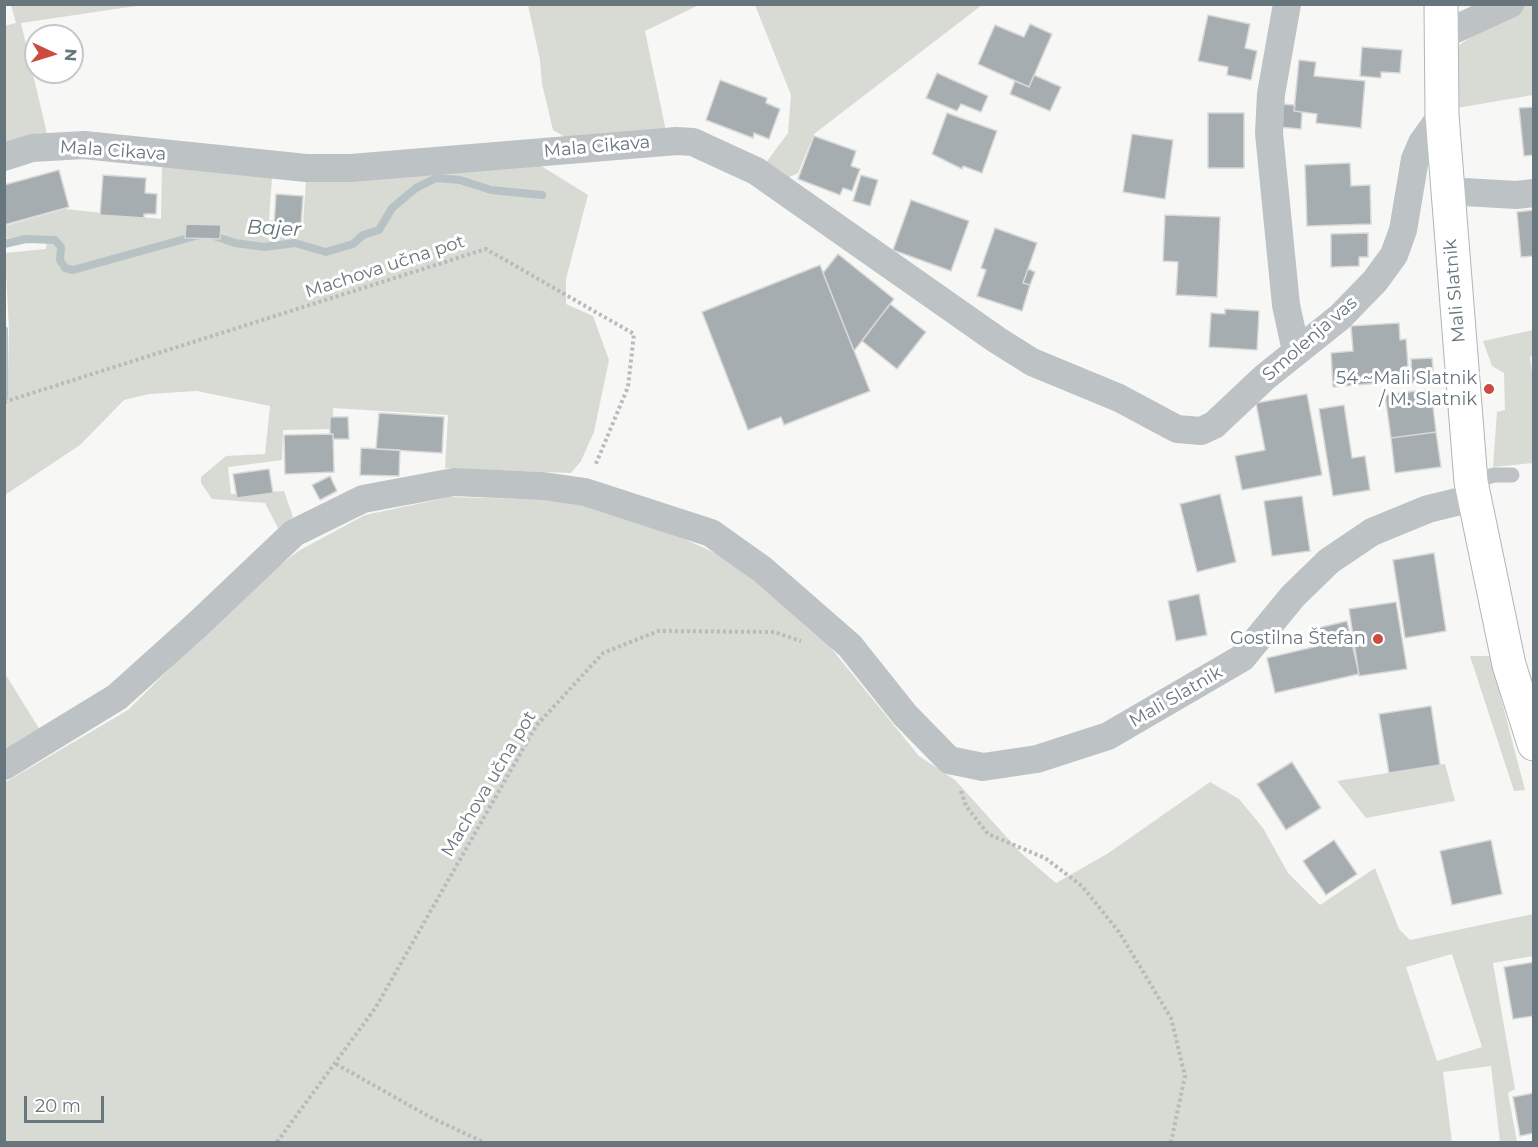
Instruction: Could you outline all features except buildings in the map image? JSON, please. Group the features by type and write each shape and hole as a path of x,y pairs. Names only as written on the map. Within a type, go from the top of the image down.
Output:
{"main road":[{"path":"1441,20 1442,115 1447,191"},
{"name":"Mali Slatnik","path":"1447,191 1472,490 1509,665 1533,744"}],"street":[{"path":"1287,4 1271,94 1269,133 1286,305 1296,351"},
{"path":"1441,20 1510,4"},
{"name":"Smolenja vas","path":"1119,398 1177,429 1201,431 1214,425 1296,351 1340,317 1375,281 1394,255 1403,230 1415,159 1422,143 1442,115"},
{"name":"Mala Cikava","path":"4,157 32,148 84,145 306,168 351,168 677,141 693,142 756,171 997,340 1032,362 1119,398"},
{"path":"1447,191 1516,195 1533,193"},
{"path":"4,766 117,697 294,533 363,500 454,482 543,486 585,492 711,532 762,570 850,646 905,715 949,760"},
{"name":"Mali Slatnik","path":"949,760 983,767 1037,759 1108,736 1242,658 1300,589 1329,561 1372,532 1472,490"}],"lane":[{"path":"1472,490 1494,475 1512,475"}],"path":[{"name":"Machova učna pot","path":"4,402 486,249 634,334 628,387 585,492"},
{"name":"Machova učna pot","path":"277,1143 376,1006 536,726 603,653 658,631 774,632 809,644 850,646"},
{"path":"949,760 966,806 988,834 1045,858 1082,886 1119,932 1171,1017 1185,1076 1171,1143"},
{"path":"336,1064 430,1117 483,1143"}],"shaded area":[{"path":"11,5 143,5 21,23 24,36 24,84 35,84 48,138 5,148 4,26 16,23"},
{"path":"528,5 699,5 645,31 666,131 572,141 553,130"},
{"path":"755,5 982,5 814,134 798,173 783,180 762,168 788,133 791,95"},
{"path":"1524,5 1533,5 1533,95 1457,108 1458,46 1483,28"},
{"path":"538,164 588,195 566,279 566,304 593,316 609,360 594,432 581,461 571,473 445,468 448,415 333,408 334,429 283,430 282,460 228,467 231,494 284,491 293,517 280,532 265,503 212,499 201,483 201,477 226,456 265,454 270,406 197,391 149,394 124,400 80,445 5,495 4,373 8,373 9,330 5,253 46,249 47,241 18,237 5,239 5,226 65,209 161,219 162,166 272,177 269,220 303,225 306,179"},
{"path":"1533,330 1533,356 1530,357 1534,387 1533,463 1493,467 1497,412 1505,410 1504,373 1492,366 1483,341"},
{"path":"450,497 562,500 633,516 722,556 813,626 919,756 955,780 1021,853 1056,883 1107,854 1210,782 1239,799 1263,828 1288,873 1320,905 1375,868 1399,929 1410,940 1533,914 1533,956 1493,963 1515,1089 1508,1093 1517,1142 1500,1142 1491,1066 1443,1072 1452,1142 5,1142 4,783 128,710 256,583 300,550 365,515","holes":["1452,954 1482,1047 1437,1061 1406,967"]},
{"path":"1470,656 1490,656 1525,790 1514,791"},
{"path":"4,672 40,730 4,751"},
{"path":"1445,764 1455,801 1366,818 1337,781"}],"waterway":[{"name":"Bajer","path":"211,235 235,243 265,247 295,243 326,252 353,244 363,235 379,230 392,208 416,188 436,178 460,180 491,190 542,195"},
{"name":"Bajer","path":"4,244 26,239 55,240 61,247 60,260 65,268 73,270 199,235"},
{"name":"Bajer","path":"4,330 4,397"}],"place":[{"name":"54 ~Mali Slatnik / M. Slatnik","path":"1489,389"},
{"name":"Gostilna Štefan","path":"1378,639"}]}
